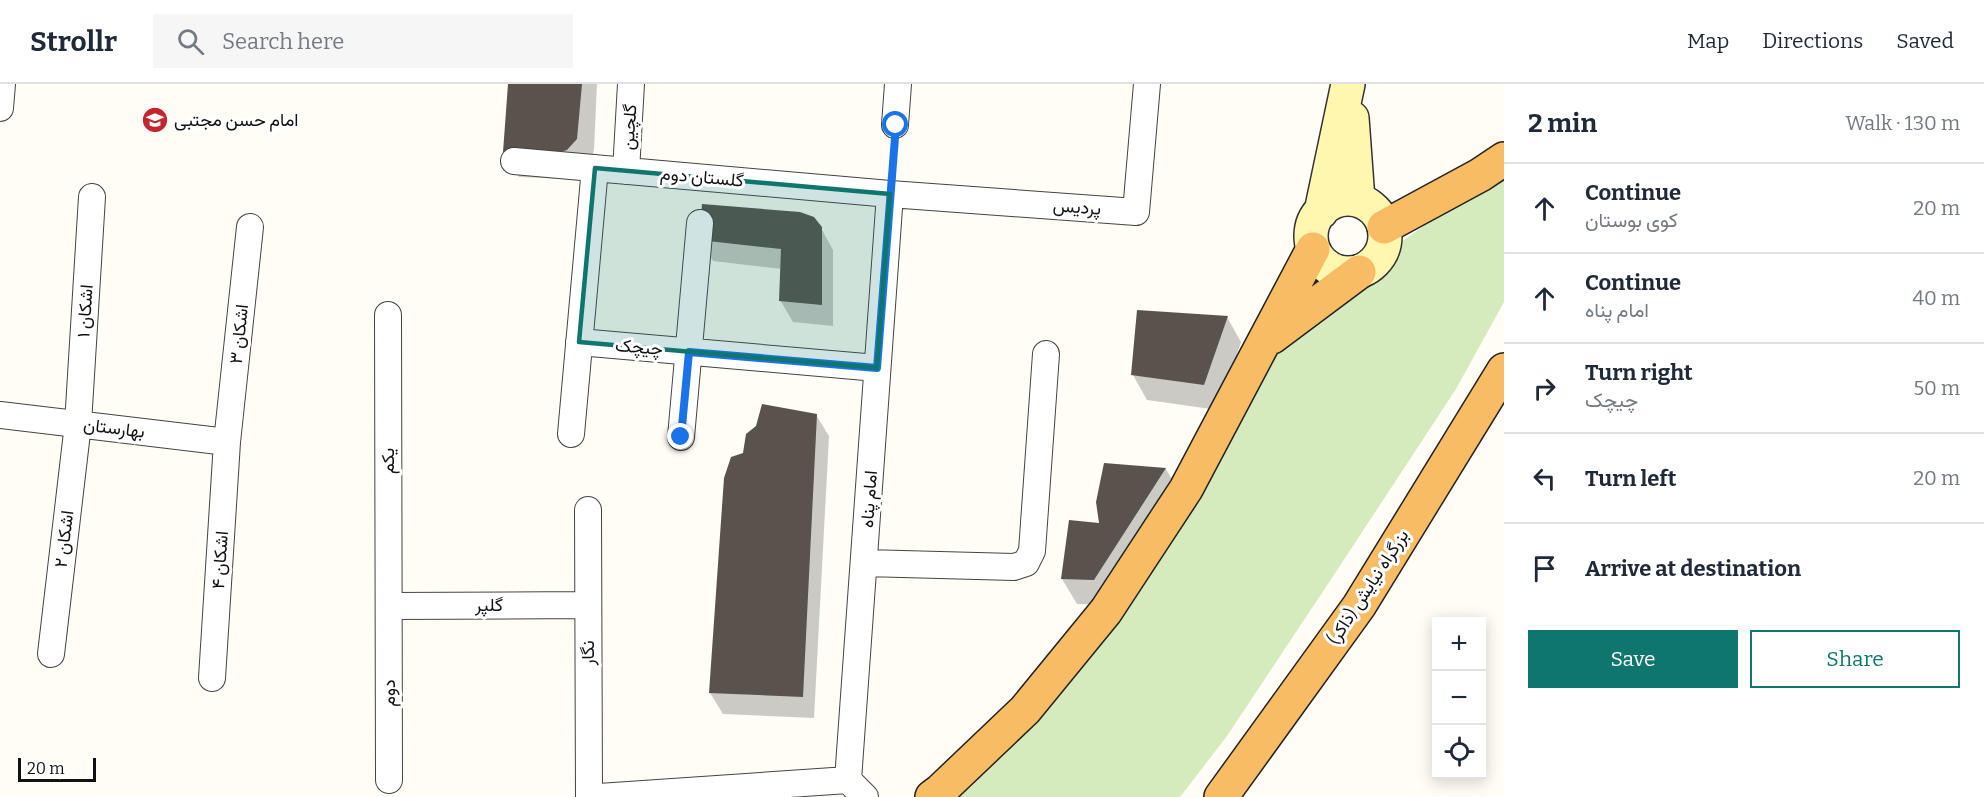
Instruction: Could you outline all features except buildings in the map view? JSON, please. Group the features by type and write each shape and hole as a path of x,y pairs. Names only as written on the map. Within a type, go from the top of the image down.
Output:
{"highway":[{"path":"1384,227 1496,168"},
{"path":"932,797 1025,710 1106,611 1186,489 1313,249"},
{"path":"1263,343 1359,272"},
{"name":"بزرگراه نیایش (ذاکر)","path":"1221,797 1359,606 1504,370"}],"main road":[{"path":"1349,84 1358,201"},
{"path":"1321,212 1333,203 1345,200 1358,201 1370,206 1379,215 1384,227 1384,246 1375,262 1359,272 1345,274 1332,270 1321,261 1313,249 1311,232 1321,212 1349,84"}],"street":[{"path":"0,108 2,84"},
{"name":"گلچین","path":"626,171 632,84"},
{"path":"896,125 898,84"},
{"name":"پردیس","path":"890,194 1136,212 1147,84"},
{"name":"گلستان دوم","path":"514,161 890,194"},
{"path":"571,434 595,168"},
{"name":"امام پناه","path":"856,789 865,563 890,194"},
{"name":"اشکان ۱","path":"78,424 92,197"},
{"path":"681,437 700,223"},
{"name":"اشکان ۳","path":"227,442 250,227"},
{"name":"یکم","path":"388,315 389,606"},
{"name":"چیچک","path":"579,342 877,368"},
{"path":"865,563 1014,567 1026,563 1032,551 1046,354"},
{"name":"بهارستان","path":"0,415 227,442"},
{"name":"اشکان ۲","path":"51,654 78,424"},
{"name":"اشکان ۴","path":"212,678 227,442"},
{"name":"نگار","path":"588,510 588,797"},
{"name":"گلپر","path":"389,606 588,605"},
{"name":"دوم","path":"389,606 389,780"},
{"path":"599,797 856,789"}],"path":[{"path":"890,194 896,125"}],"highlighted area":[{"path":"595,168 890,194 877,368 579,342"}],"green space":[{"path":"1504,173 1504,302 1456,389 1227,736 1180,797 957,797 971,787 1075,675 1176,531 1279,348 1346,282 1443,212"}],"place":[{"name":"امام حسن مجتبی","path":"155,120"}],"route":[{"path":"681,437 689,352 877,368 896,125"}]}
